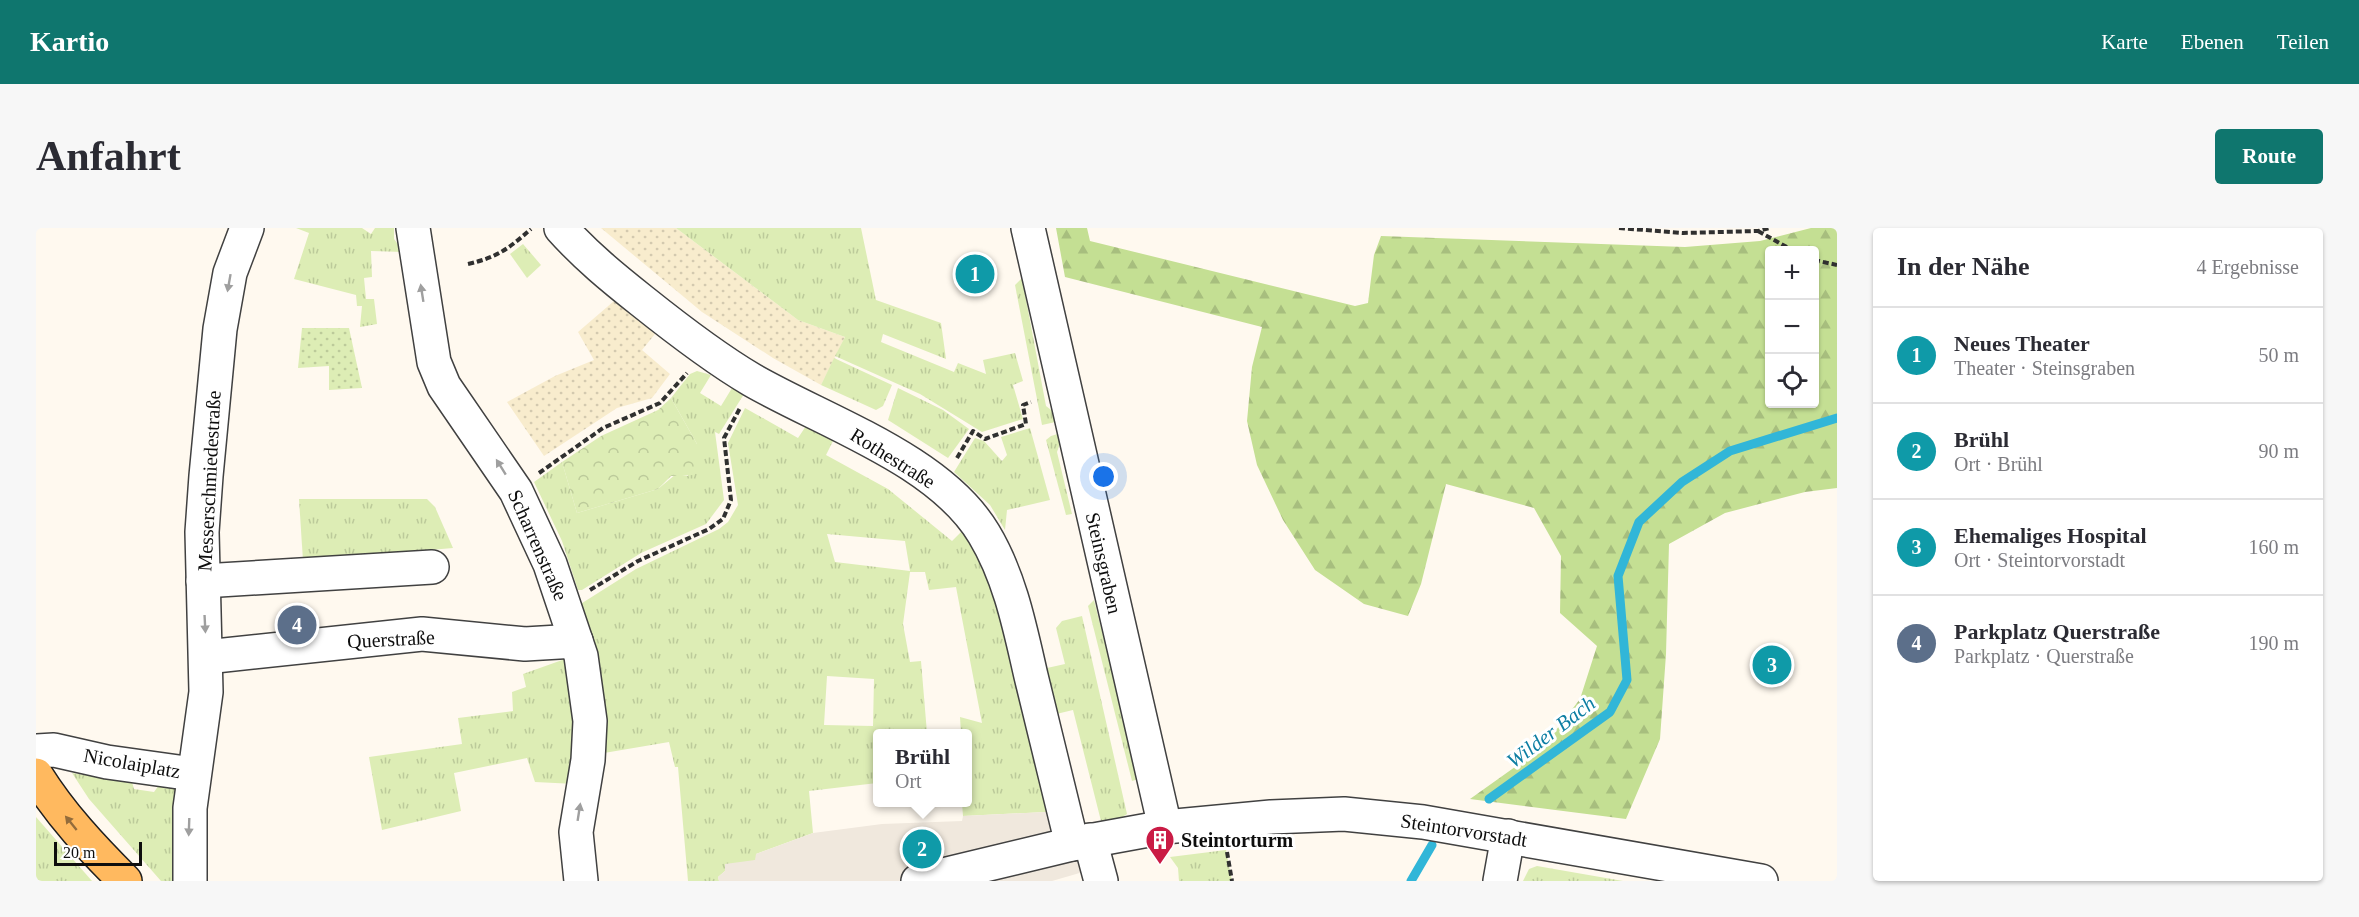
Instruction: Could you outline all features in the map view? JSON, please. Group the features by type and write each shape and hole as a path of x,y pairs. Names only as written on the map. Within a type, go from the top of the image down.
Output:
{"main road":[{"path":"36,775 75,828 125,881"}],"street":[{"name":"Messerschmiedestraße","path":"193,774 206,692 203,581 206,476 220,329 230,273 247,228"},
{"name":"Rothestraße","path":"561,228 582,252 703,349 752,380 899,457 934,481 969,515 983,533 993,552 1015,607 1081,842 1101,881"},
{"name":"Steinsgraben","path":"1028,228 1165,827"},
{"name":"Scharrenstraße","path":"414,234 434,362 444,386 516,491 550,564 576,641 591,721 588,760 576,832 581,881"},
{"path":"203,581 432,567"},
{"name":"Querstraße","path":"206,657 422,634 525,644 576,641"},
{"name":"Nicolaiplatz","path":"36,751 54,750 107,762 193,774 188,848 190,881"},
{"name":"Steintorvorstadt","path":"918,881 1081,842 1165,827 1270,817 1344,814 1423,822 1761,881"},
{"path":"1500,881 1501,835"}],"path":[{"path":"468,264 492,258 506,251 533,228"},
{"path":"1619,228 1683,233 1758,231 1770,228"},
{"path":"1758,231 1785,246"},
{"path":"1819,261 1837,265"},
{"path":"536,476 603,428 660,403 691,369"},
{"path":"581,596 638,561 709,529 723,519 731,500 724,438 744,400"},
{"path":"953,463 973,431 985,439 1026,424 1023,405 1031,402"}],"shaded area":[{"path":"601,228 676,228 798,320 845,337 821,385 773,358 702,312"},
{"path":"614,301 655,334 642,350 670,374 652,398 617,408 544,456 507,402 555,376 594,360 578,332"},
{"path":"1064,811 1083,872 1052,881 719,881 718,877 725,871 725,864 755,860 756,854 813,833 882,824 962,821 963,816"}],"green space":[{"path":"296,228 362,228 371,234 375,228 394,228 394,239 404,252 371,251 372,277 364,278 366,299 374,299 377,324 360,327 362,306 357,306 356,295 294,279 309,233"},
{"path":"676,228 861,228 876,300 941,323 946,359 883,334 881,342 954,372 958,363 986,374 983,360 1015,353 1023,381 1013,385 1023,419 982,432 920,394 835,356 845,337 798,320"},
{"path":"1056,228 1087,228 1090,241 1355,306 1368,303 1374,255 1381,236 1685,247 1760,241 1811,228 1837,228 1837,488 1805,492 1725,513 1669,544 1666,654 1660,739 1626,819 1470,799 1543,747 1580,699 1597,646 1560,613 1561,556 1534,508 1446,484 1421,584 1408,616 1364,604 1315,570 1283,520 1257,465 1247,421 1252,367 1262,327 1065,277"},
{"path":"523,244 541,265 527,278 510,254"},
{"path":"1022,278 1046,406 1059,416 1060,421 1042,425 1015,285"},
{"path":"302,328 349,328 362,388 329,390 329,366 298,368"},
{"path":"834,358 892,385 883,406 876,410 821,385"},
{"path":"697,371 711,375 700,393 721,406 732,388 744,394 719,434 715,432 724,500 706,524 641,553 582,590 578,590 562,541 534,482 562,462 577,513 658,489 676,474 688,476 697,444 671,398 690,374"},
{"path":"898,388 943,410 969,429 948,458 888,420"},
{"path":"671,398 697,444 698,471 694,475 671,476 658,489 577,513 562,462 601,436 658,410"},
{"path":"745,408 798,438 810,420 836,435 826,455 888,489 952,541 967,526 1000,609 1044,785 1046,812 963,816 962,807 972,807 972,729 961,729 960,717 982,723 956,587 929,590 925,572 910,572 903,624 910,662 921,661 927,729 873,729 873,783 809,791 813,833 756,854 756,860 725,871 718,877 719,881 688,881 678,767 675,767 669,742 604,753 579,605 636,569 719,529 728,522 738,505 728,443","holes":["827,534 905,541 910,571 835,562","827,676 874,679 873,726 824,725"]},
{"path":"1030,428 1050,500 1007,510 1005,530 990,505 954,472 975,438 984,441 1002,461 1007,455 1001,437"},
{"path":"1064,432 1057,452 1072,514 1066,515 1046,440"},
{"path":"299,499 427,499 435,507 453,548 303,561"},
{"path":"1094,600 1139,779 1132,781 1088,606"},
{"path":"1082,616 1127,814 1118,820 1101,821 1073,710 1048,716 1038,670 1065,664 1056,628 1062,621"},
{"path":"565,659 577,707 575,784 535,782 527,758 454,773 461,811 382,830 369,757 462,744 458,718 513,711 512,692 526,687 523,674"},
{"path":"72,773 132,782 134,789 154,792 159,785 177,787 176,881 161,881 89,799"},
{"path":"36,817 92,881 36,881"},
{"path":"1226,850 1232,881 1179,881 1178,868 1170,857"},
{"path":"1537,866 1623,881 1523,881 1529,869"}],"waterway":[{"name":"Wilder Bach","path":"1489,799 1610,712 1627,680 1618,576 1639,522 1682,482 1730,451 1837,418"},
{"name":"Wilder Bach","path":"1411,881 1432,845"}],"place":[{"name":"Neues Theater","path":"975,274"},
{"name":"Parkplatz Querstraße","path":"297,625"},
{"name":"Ehemaliges Hospital","path":"1772,665"},
{"name":"Brühl","path":"922,849"},
{"name":"Steintorturm","path":"1160,866"}]}
